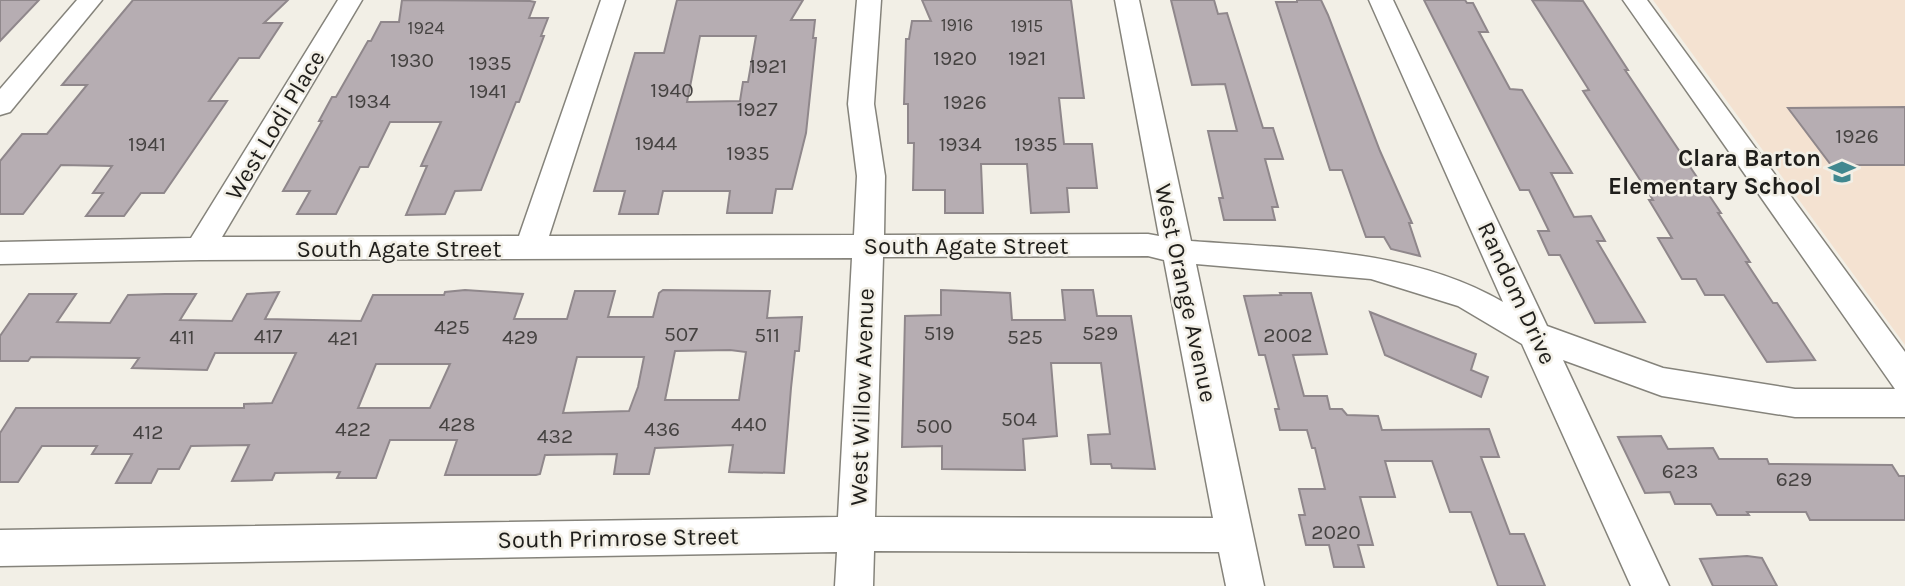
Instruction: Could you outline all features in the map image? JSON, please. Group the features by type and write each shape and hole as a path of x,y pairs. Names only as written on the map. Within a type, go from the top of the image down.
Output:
{"street":[{"path":"0,106 90,0"},
{"name":"West Lodi Place","path":"200,249 350,0"},
{"path":"530,249 613,0"},
{"name":"West Willow Avenue","path":"854,586 871,176 861,104 869,0"},
{"name":"West Orange Avenue","path":"1127,0 1245,586"},
{"name":"Random Drive","path":"1381,0 1650,586"},
{"path":"1635,0 1905,378"},
{"name":"South Agate Street","path":"0,253 200,249 1148,245 1177,251 1371,267 1469,298 1538,337 1662,382 1795,403 1905,404"},
{"name":"South Primrose Street","path":"0,548 857,534 1236,535"}],"shaded area":[{"name":"Clara Barton Elementary School","path":"1653,0 1905,0 1905,345"}],"building":[{"path":"0,0 39,0 0,41"},
{"path":"133,0 288,0 264,23 282,23 259,58 239,58 209,101 227,101 164,193 141,193 124,216 86,216 103,193 93,193 112,166 61,165 23,214 0,214 0,161 22,134 47,134 87,85 62,85"},
{"path":"402,0 530,1 535,2 529,18 548,18 519,102 516,102 481,190 455,191 445,214 406,215 427,166 421,166 441,122 390,122 368,167 360,167 336,214 297,214 310,191 283,191 322,121 319,121 332,97 336,97 381,22 399,22"},
{"path":"677,0 803,0 791,20 815,20 813,38 816,38 806,133 792,189 776,189 772,213 727,213 730,191 663,191 658,214 619,214 625,191 594,191 635,53 664,53","holes":["700,36 756,36 748,82 743,82 740,101 687,102"]},
{"path":"922,0 1071,0 1084,98 1059,98 1064,144 1092,144 1097,188 1067,188 1069,212 1031,213 1027,164 981,164 983,213 945,213 945,190 913,190 914,143 908,143 908,104 904,104 906,39 909,39 912,21 931,21"},
{"path":"1171,0 1214,0 1218,14 1227,13 1263,128 1273,128 1283,159 1265,159 1278,207 1272,207 1275,220 1224,220 1219,198 1223,198 1208,131 1237,131 1225,84 1192,85"},
{"path":"1321,0 1380,151 1412,223 1409,223 1420,256 1391,249 1384,237 1366,237 1342,170 1330,170 1276,2"},
{"path":"1424,0 1465,0 1467,3 1473,3 1488,32 1479,32 1510,89 1522,90 1572,173 1551,173 1574,217 1591,216 1605,241 1597,241 1645,322 1595,323 1560,255 1549,255 1538,231 1549,231 1529,190 1520,190"},
{"path":"1532,0 1583,1 1628,70 1625,70 1721,213 1718,213 1750,262 1746,262 1815,360 1767,362 1724,295 1705,295 1696,279 1682,279 1658,238 1672,238 1649,200 1653,200 1583,91 1589,90"},
{"path":"1905,107 1905,165 1831,165 1788,108"},
{"path":"465,290 523,294 514,319 567,319 575,291 615,291 608,317 653,317 659,293 663,290 770,291 767,318 802,317 799,351 795,351 784,473 729,472 733,445 655,448 649,474 614,474 617,454 545,455 540,474 536,475 445,475 457,440 390,440 376,478 337,478 340,472 275,473 272,480 232,481 249,445 191,446 179,469 158,469 151,483 116,483 132,454 92,454 97,446 42,446 18,482 0,482 0,433 16,408 244,408 244,404 272,403 296,353 215,353 207,370 132,368 139,358 31,357 28,361 0,361 0,336 29,294 76,294 57,322 110,323 128,295 196,294 180,320 232,321 247,294 279,292 265,319 361,321 373,295 444,295 445,292","holes":["675,351 746,352 739,400 665,400","577,357 644,357 638,387 629,411 563,413","376,364 450,364 430,408 358,408"]},
{"path":"941,290 1010,293 1012,320 1065,320 1062,290 1093,290 1097,316 1131,316 1155,469 1112,468 1111,464 1091,464 1088,435 1110,434 1101,363 1051,363 1057,436 1023,439 1025,470 942,469 942,446 902,447 905,316 941,315"},
{"path":"1280,293 1311,293 1327,354 1293,355 1304,396 1327,396 1330,409 1342,409 1347,415 1378,416 1382,430 1489,429 1499,457 1481,457 1510,534 1524,534 1545,586 1498,586 1471,512 1450,512 1432,461 1385,461 1395,497 1360,497 1373,545 1358,545 1364,567 1334,567 1329,545 1306,545 1299,515 1305,515 1299,489 1325,489 1315,448 1312,448 1307,430 1280,430 1275,409 1279,409 1265,355 1259,355 1244,296 1281,295"},
{"path":"1370,312 1476,354 1471,370 1488,377 1481,397 1385,355"},
{"path":"1661,436 1668,449 1713,448 1719,459 1767,459 1769,464 1892,465 1899,476 1905,476 1905,520 1810,520 1806,512 1717,515 1711,504 1675,504 1670,492 1645,493 1618,437"},
{"path":"1747,556 1762,558 1777,586 1713,586 1700,559"}],"place":[{"name":"Clara Barton Elementary School","path":"1842,172"}]}
